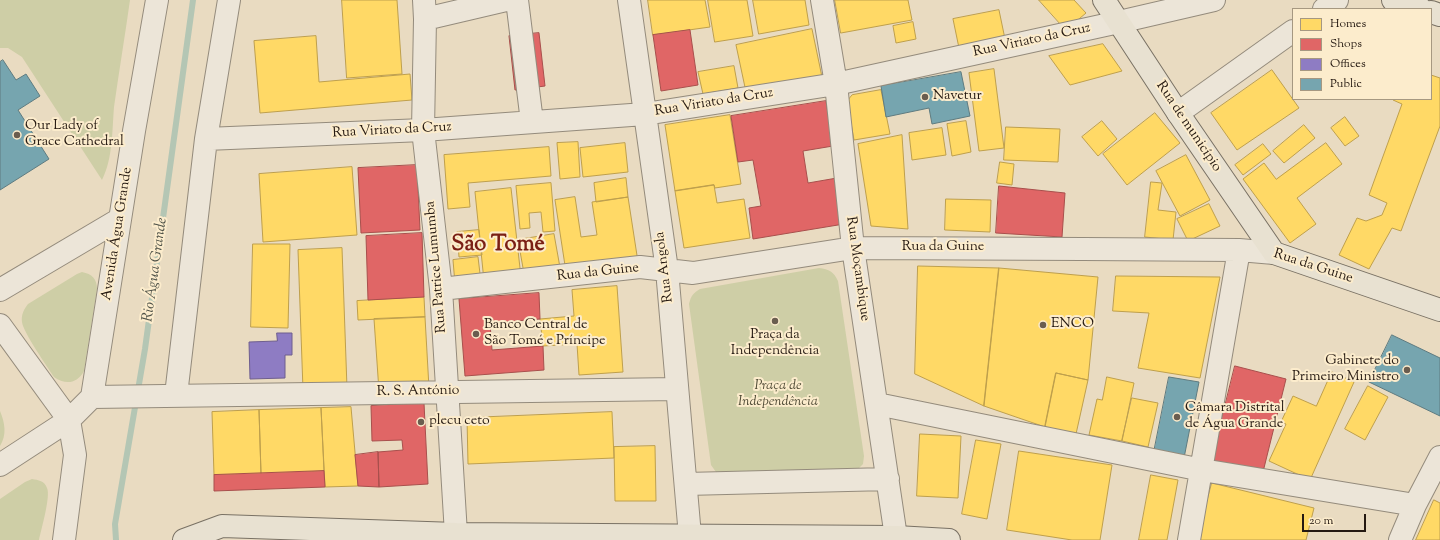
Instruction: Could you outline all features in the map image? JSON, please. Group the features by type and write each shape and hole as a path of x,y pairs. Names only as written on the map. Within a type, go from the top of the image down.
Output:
{"main road":[{"name":"Rua de município","path":"1104,0 1178,113 1274,253"},
{"path":"1393,0 1418,8"},
{"name":"Rua da Guine","path":"1274,253 1440,310"},
{"path":"184,540 222,526 456,534 896,537 949,540"}],"street":[{"name":"Avenida Água Grande","path":"102,396 120,219 157,0"},
{"path":"167,395 229,0"},
{"path":"425,10 506,0"},
{"path":"517,0 532,122"},
{"name":"Rua Angola","path":"629,0 666,270 690,536"},
{"name":"Rua Moçambique","path":"822,0 836,84 854,248 896,537"},
{"name":"Rua Viriato da Cruz","path":"206,139 423,130 645,114 836,84 1214,0"},
{"path":"1325,8 1337,0"},
{"name":"Rua Patrice Lumumba","path":"425,10 423,130 441,290 456,534"},
{"path":"1178,113 1292,32"},
{"path":"0,290 120,219"},
{"name":"Rua da Guine","path":"441,290 640,267 693,273 854,248 1083,248 1239,250 1274,253"},
{"path":"1189,540 1239,250"},
{"path":"0,325 69,420 75,455 64,540"},
{"name":"R. S. António","path":"102,396 677,388"},
{"path":"0,465 69,420 102,396"},
{"path":"877,404 1202,470 1415,504"},
{"path":"1400,540 1415,504 1440,456"},
{"path":"686,484 888,479"}],"green space":[{"path":"0,0 130,0 114,107 110,154 106,172 102,180 22,57 8,48 0,48"},
{"name":"Praça de Independência","path":"819,268 826,269 831,272 835,275 838,281 864,456 863,464 858,469 720,474 716,472 711,465 689,304 692,297 694,293 700,289"},
{"path":"82,272 89,274 95,280 97,289 84,371 78,379 66,382 58,380 54,377 26,333 23,327 22,317 28,304"},
{"path":"0,411 3,420 4,438 0,446"},
{"path":"32,479 43,482 48,492 47,505 39,540 0,540 0,499"}],"building: Homes":[{"path":"342,0 397,0 402,74 347,78"},
{"path":"648,0 705,0 710,27 653,35"},
{"path":"708,0 747,0 753,36 715,42"},
{"path":"753,0 805,0 809,25 759,34"},
{"path":"835,0 908,0 912,20 841,33"},
{"path":"1039,0 1074,0 1086,13 1066,30"},
{"path":"999,10 1005,39 959,48 953,19"},
{"path":"913,22 916,39 896,43 893,26"},
{"path":"812,29 822,77 746,92 736,45"},
{"path":"316,36 319,82 410,74 412,100 260,113 254,41"},
{"path":"1103,44 1122,71 1070,85 1049,56"},
{"path":"734,66 738,88 703,94 698,72"},
{"path":"994,69 1004,148 979,151 969,73"},
{"path":"1272,70 1299,108 1237,150 1211,113"},
{"path":"1432,75 1440,78 1440,126 1401,231 1392,228 1369,269 1339,255 1357,218 1366,221 1382,215 1387,203 1369,195 1402,104 1393,100 1432,100"},
{"path":"881,90 890,134 854,140 847,101 852,95"},
{"path":"1155,113 1180,143 1127,185 1103,154"},
{"path":"730,115 741,184 715,188 714,185 675,191 665,125"},
{"path":"1345,117 1359,136 1345,146 1331,128"},
{"path":"966,121 971,152 952,156 947,124"},
{"path":"1102,121 1117,139 1098,156 1082,137"},
{"path":"1304,125 1315,138 1284,163 1273,151"},
{"path":"1006,127 1060,129 1058,162 1004,160"},
{"path":"942,128 946,155 912,160 909,133"},
{"path":"902,135 908,229 871,226 858,144"},
{"path":"578,142 580,177 560,179 557,143"},
{"path":"625,143 628,172 583,177 580,148"},
{"path":"1326,143 1342,164 1297,198 1316,224 1290,243 1243,179 1264,163 1276,179"},
{"path":"1263,144 1271,154 1243,175 1235,165"},
{"path":"549,147 551,176 468,183 470,207 448,209 444,155"},
{"path":"1186,155 1210,200 1180,216 1156,171"},
{"path":"1000,162 1014,164 1012,185 997,183"},
{"path":"352,167 357,235 263,242 259,174"},
{"path":"626,178 628,197 596,202 594,183"},
{"path":"1151,182 1162,183 1158,210 1176,212 1173,240 1145,237"},
{"path":"551,183 555,231 543,232 541,212 529,213 530,228 520,229 516,186"},
{"path":"714,185 717,203 744,199 750,238 684,248 675,191"},
{"path":"511,188 521,277 484,281 475,192"},
{"path":"575,197 581,237 597,235 592,202 628,197 638,262 566,272 555,200"},
{"path":"946,199 991,200 990,232 945,230"},
{"path":"1209,204 1220,226 1188,241 1177,219"},
{"path":"479,230 482,255 459,257 457,232"},
{"path":"554,234 561,273 525,279 518,240"},
{"path":"253,244 290,244 288,328 251,327"},
{"path":"342,248 347,388 303,390 298,250"},
{"path":"478,257 481,282 455,284 453,260"},
{"path":"918,266 999,268 984,406 915,374"},
{"name":"ENCO","path":"999,268 1098,277 1088,380 1056,373 1045,427 984,406"},
{"path":"1116,276 1220,277 1200,378 1138,368 1149,313 1113,311"},
{"path":"617,286 623,372 579,375 577,344 543,346 540,319 574,316 572,290"},
{"path":"424,297 425,317 358,320 357,301"},
{"path":"425,317 429,388 379,391 374,319"},
{"path":"1332,372 1354,382 1310,480 1269,461 1286,424 1281,422 1293,396 1316,406"},
{"path":"1056,373 1088,380 1076,434 1045,427"},
{"path":"1107,377 1134,383 1122,441 1089,435 1097,399 1102,400"},
{"path":"1368,386 1388,397 1365,440 1345,429"},
{"path":"1132,398 1158,403 1148,447 1122,441"},
{"path":"351,407 358,486 325,487 321,408"},
{"path":"321,408 324,471 261,474 259,410"},
{"path":"259,410 261,474 214,475 212,412"},
{"path":"612,412 614,458 468,464 467,418"},
{"path":"920,434 961,436 958,498 917,496"},
{"path":"976,440 1001,444 987,519 962,514"},
{"path":"655,446 656,501 615,501 614,447"},
{"path":"1019,451 1112,465 1100,540 1072,540 1007,530"},
{"path":"1151,475 1178,480 1167,540 1139,540"},
{"path":"1212,483 1314,508 1306,540 1197,540"},
{"path":"1434,500 1440,503 1440,540 1416,540"}],"building: Shops":[{"path":"690,30 698,85 661,91 653,35"},
{"path":"539,33 545,86 515,90 509,36"},
{"path":"826,101 833,146 803,151 808,183 837,178 844,224 753,239 749,208 761,206 753,160 738,162 731,116"},
{"path":"417,165 420,230 361,233 358,168"},
{"path":"999,186 1065,193 1062,237 996,233"},
{"path":"422,233 424,297 368,300 366,236"},
{"name":"Banco Central de São Tomé e Príncipe","path":"539,293 540,319 490,323 492,350 543,346 544,370 465,376 459,299"},
{"path":"1235,366 1286,379 1262,476 1211,463"},
{"path":"424,403 428,484 379,487 378,452 403,450 402,440 372,441 371,406"},
{"path":"378,452 379,487 358,486 355,455"},
{"path":"324,471 325,487 214,491 214,475"}],"building: Offices":[{"path":"277,333 292,333 292,355 285,355 285,378 250,379 249,342 277,341"}],"building: Public":[{"name":"Our Lady of Grace Cathedral","path":"3,60 16,80 26,74 40,96 18,110 49,159 0,190 0,62"},
{"name":"Navetur","path":"961,72 970,116 932,124 929,108 886,117 881,86"},
{"name":"Gabinete do Primeiro Ministro","path":"1392,335 1440,358 1440,416 1369,382"},
{"name":"Câmara Distrital de Água Grande","path":"1169,377 1199,382 1184,458 1154,452"}],"waterway":[{"name":"Rio Água Grande","path":"116,540 115,524 145,349 193,0"}],"place":[{"name":"Navetur","path":"925,97"},
{"name":"Our Lady of Grace Cathedral","path":"17,135"},
{"name":"Praça da Independência","path":"775,321"},
{"name":"ENCO","path":"1043,325"},
{"name":"Banco Central de São Tomé e Príncipe","path":"476,334"},
{"name":"Gabinete do Primeiro Ministro","path":"1407,370"},
{"name":"Câmara Distrital de Água Grande","path":"1177,417"},
{"name":"plecu ceto","path":"421,422"}],"district":[{"name":"São Tomé","path":"498,246"}]}
